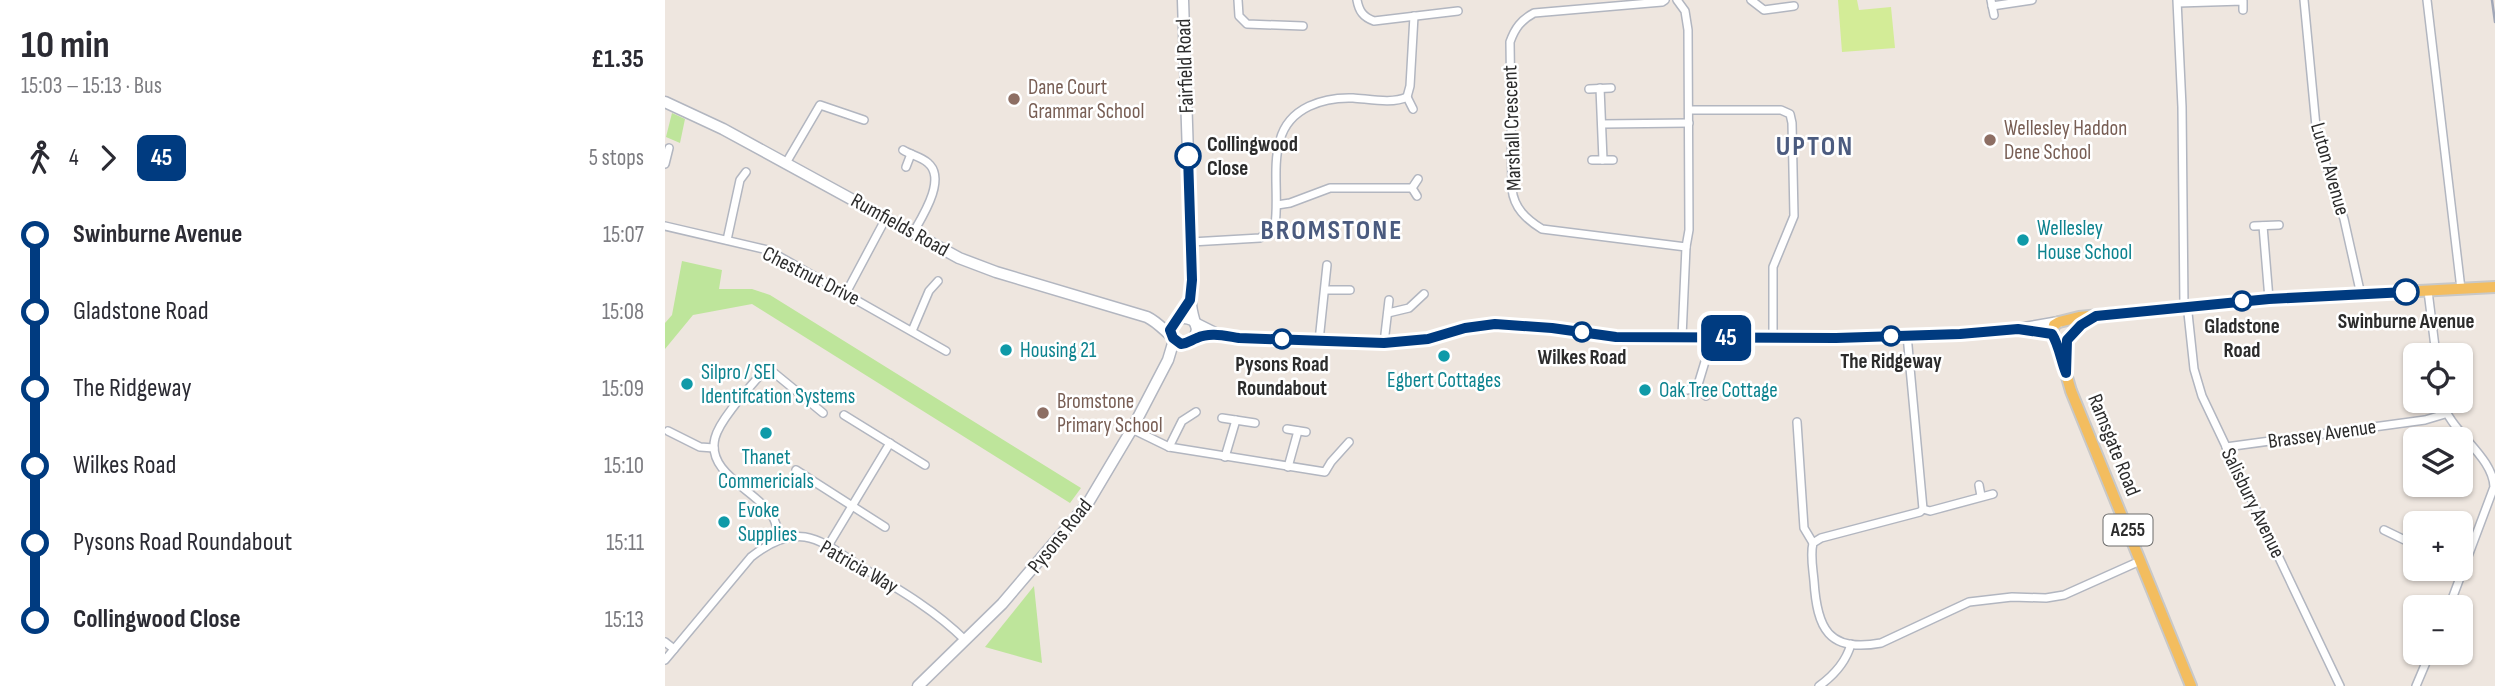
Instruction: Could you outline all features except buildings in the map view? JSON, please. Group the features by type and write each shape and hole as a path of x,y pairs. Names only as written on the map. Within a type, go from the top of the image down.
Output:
{"main road":[{"path":"2096,316 2061,337 2052,328 2079,317 2186,310 2269,299 2495,287"},
{"name":"A255","path":"2061,337 2070,326 2062,322"},
{"name":"Ramsgate Road","path":"2061,337 2058,355 2191,686"}],"street":[{"name":"Fairfield Road","path":"1183,0 1192,280 1190,300 1193,322"},
{"path":"1238,0 1239,16 1247,24 1279,30 1303,26"},
{"path":"1357,0 1359,10 1366,18 1374,21 1458,11"},
{"name":"Marshall Crescent","path":"1665,0 1534,13 1514,30 1510,42 1511,188 1519,210 1529,221 1542,229 1686,247"},
{"path":"1677,0 1685,11 1688,30 1690,110 1689,230 1682,338"},
{"path":"1751,0 1763,14 1794,6"},
{"path":"1992,7 2032,0"},
{"name":"Luton Avenue","path":"2304,0 2317,137 2344,219 2361,295"},
{"path":"2427,0 2461,289"},
{"path":"2186,310 2178,2 2242,1 2243,10"},
{"path":"1413,16 1411,86 1407,97 1413,109"},
{"path":"1601,88 1603,160"},
{"path":"1590,89 1611,88"},
{"path":"1191,242 1260,238 1275,225 1280,138 1288,123 1303,109 1319,101 1342,98 1396,100 1407,97"},
{"name":"Rumfields Road","path":"665,102 688,111 960,258 996,272 1147,317 1160,323 1173,337"},
{"path":"786,163 822,102 864,120"},
{"path":"1690,110 1781,110 1790,114 1794,216 1773,267 1773,337"},
{"path":"1602,124 1689,123"},
{"path":"665,164 669,148"},
{"path":"906,167 907,152 930,164 934,171 935,183 929,204 913,233"},
{"path":"1592,160 1613,160"},
{"path":"727,240 740,180 746,172"},
{"path":"1412,188 1418,179"},
{"path":"1277,205 1330,188 1412,188"},
{"path":"1412,188 1417,197"},
{"path":"846,293 886,218"},
{"path":"2269,299 2258,226 2279,225"},
{"name":"Chestnut Drive","path":"665,226 768,250 946,351"},
{"path":"1319,341 1327,265"},
{"path":"912,331 929,290 938,281"},
{"path":"1325,290 1350,290"},
{"path":"2428,291 2434,343"},
{"path":"1388,313 1409,308 1424,295"},
{"name":"Fairfield Road","path":"1177,319 1190,300"},
{"path":"1384,343 1389,300"},
{"name":"Salisbury Avenue","path":"2186,310 2194,369 2202,396 2340,686"},
{"name":"Rumfields Road","path":"1147,317 1177,319"},
{"path":"1216,334 1195,338 1185,344 1173,337 1171,327 1177,319 1193,322 1216,334 1239,338 1384,343 1428,339 1465,328 1495,324 1552,328 1616,337 1707,338 1907,335 2018,329 2062,322"},
{"path":"1193,322 1197,329 1195,338"},
{"path":"2018,329 2061,337"},
{"path":"1907,335 1923,509"},
{"name":"Pysons Road","path":"918,686 1002,604 1088,503 1132,429 1168,360 1173,337"},
{"path":"1697,388 1707,355 1707,338"},
{"name":"Pysons Road","path":"1168,360 1185,344"},
{"path":"665,660 751,557 765,545 781,539 773,516 722,467 714,448 719,428 767,367 823,413"},
{"path":"1687,390 1697,388"},
{"path":"1697,388 1706,396"},
{"path":"1169,447 1181,421 1196,412"},
{"path":"2445,414 2494,479 2494,487 2473,542"},
{"name":"Brassey Avenue","path":"2226,447 2425,420 2445,414"},
{"path":"844,415 925,465"},
{"path":"1222,418 1255,423"},
{"path":"1224,457 1236,420"},
{"path":"1797,422 1804,528 1813,543 1816,611 1820,622 1831,636 1851,644 1881,643 1969,602 2064,595 2140,561"},
{"path":"1132,429 1169,447 1325,472 1349,442"},
{"path":"1287,429 1302,431 1288,467"},
{"path":"669,430 700,447 714,448"},
{"path":"1798,432 1807,432"},
{"path":"828,546 890,443"},
{"path":"796,470 885,527"},
{"path":"1979,485 1981,496"},
{"path":"1923,509 1930,511 1993,494"},
{"path":"1813,543 1821,538 1923,509"},
{"path":"2384,530 2403,539"},
{"name":"Patricia Way","path":"781,539 805,537 828,546 932,611 965,640"},
{"path":"665,642 674,649"},
{"path":"1819,686 1829,679 1840,665 1851,644"},
{"path":"2416,686 2425,665"}],"green space":[{"path":"1838,0 1857,0 1859,10 1891,7 1895,48 1842,52"},
{"path":"672,113 685,119 680,143 666,137"},
{"path":"682,261 722,270 719,289 752,289 770,295 1081,488 1070,503 752,304 693,315 665,349 665,323 672,315"},
{"path":"1034,586 1042,663 985,647"}],"railway":[{"path":"2492,0 2495,22"}],"bus line":[{"name":"45","path":"1188,156 1192,280 1190,300 1170,330 1173,338 1181,344 1216,334 1239,338 1384,343 1428,339 1465,328 1495,324 1552,328 1616,337 1707,338 1836,338 1960,334 2018,329 2052,334 2066,373 2067,340 2081,325 2096,316 2269,299 2406,292"}],"place":[{"name":"Dane Court Grammar School","path":"1014,99"},
{"name":"Wellesley Haddon Dene School","path":"1990,140"},
{"name":"Collingwood Close","path":"1188,156"},
{"name":"Wellesley House School","path":"2023,240"},
{"name":"Swinburne Avenue","path":"2406,292"},
{"name":"Gladstone Road","path":"2242,301"},
{"name":"Wilkes Road","path":"1582,332"},
{"name":"The Ridgeway","path":"1891,336"},
{"name":"Pysons Road Roundabout","path":"1282,339"},
{"name":"Housing 21","path":"1006,350"},
{"name":"Egbert Cottages","path":"1444,356"},
{"name":"Silpro / SEI Identifcation Systems","path":"687,384"},
{"name":"Oak Tree Cottage","path":"1645,390"},
{"name":"Bromstone Primary School","path":"1043,413"},
{"name":"Thanet Commericials","path":"766,433"},
{"name":"Evoke Supplies","path":"724,522"}],"district":[{"name":"UPTON","path":"1815,146"},
{"name":"BROMSTONE","path":"1332,230"}]}
